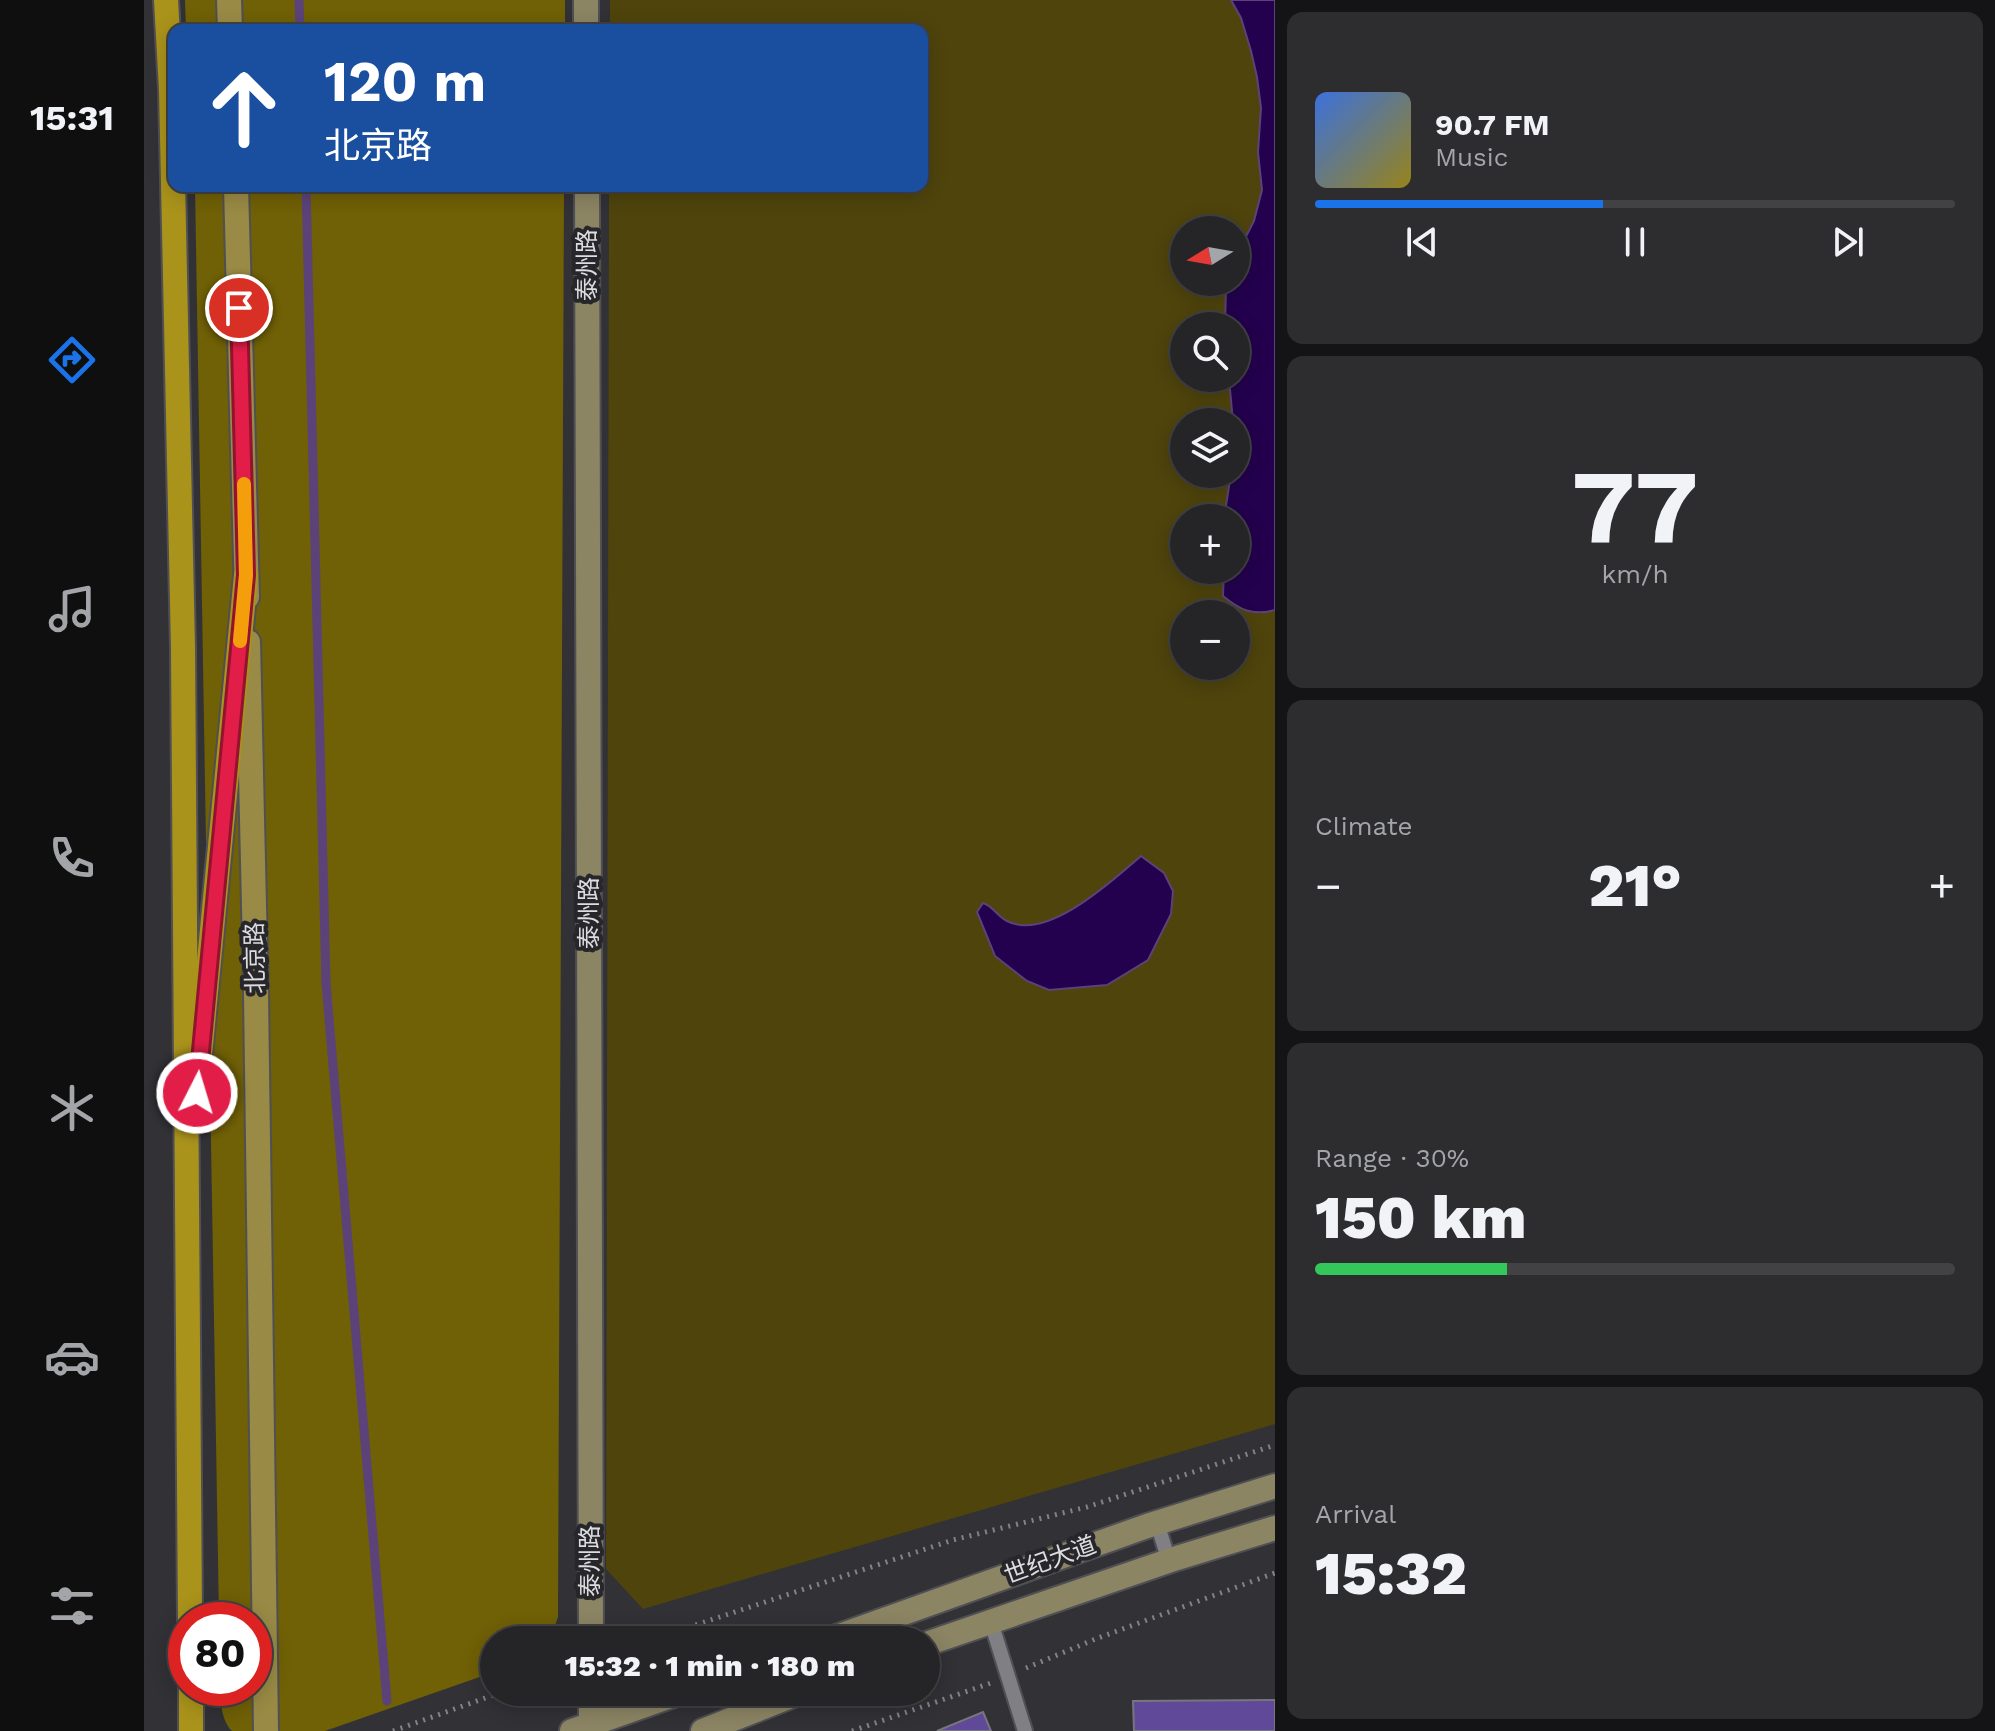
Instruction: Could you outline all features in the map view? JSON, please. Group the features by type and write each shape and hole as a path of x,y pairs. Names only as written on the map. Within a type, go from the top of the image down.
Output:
{"highway":[{"path":"166,0 168,36"},
{"path":"173,192 183,632 190,1602"},
{"path":"188,1184 246,575"},
{"path":"191,1706 191,1731"}],"main road":[{"path":"229,0 230,24"},
{"name":"北京路","path":"236,192 256,994 266,1731"}],"street":[{"path":"586,0 586,24"},
{"name":"泰州路","path":"587,192 591,1626"},
{"name":"世纪大道","path":"867,1626 1157,1523 1275,1486"},
{"name":"世纪大道","path":"940,1639 1275,1528"},
{"path":"585,1729 589,1706"},
{"path":"585,1729 645,1706"},
{"path":"703,1731 766,1706"}],"lane":[{"path":"1157,1523 1169,1561"},
{"path":"991,1622 1025,1731"}],"path":[{"path":"692,1626 953,1540 1087,1507 1275,1445"},
{"path":"852,1731 1008,1676 1098,1638 1275,1573"},
{"path":"393,1731 480,1700"}],"shaded area":[{"path":"185,0 565,0 565,24 186,24"},
{"path":"610,0 1275,0 1275,1424 643,1609 606,1569 609,192 928,192 928,24 610,24"},
{"path":"1231,0 1275,0 1275,610 1260,612 1250,611 1250,600 1229,600 1223,596 1223,584 1250,584 1250,504 1226,504 1229,488 1250,488 1250,408 1232,408 1230,392 1250,392 1250,312 1225,312 1226,296 1250,296 1250,229 1262,190 1258,152 1261,108 1257,77 1241,18"},
{"path":"195,192 564,192 558,1617 555,1626 480,1626 480,1677 325,1731 232,1731 222,1706 272,1706 272,1602 219,1602"},
{"path":"1141,856 1164,873 1173,891 1171,914 1148,960 1107,985 1049,990 1027,981 995,956 977,912 983,903 1007,921 1023,925 1041,923 1060,916 1097,893"}],"building":[{"path":"1275,1700 1275,1731 1134,1731 1133,1701"},
{"path":"983,1712 991,1731 937,1731"}],"waterway":[{"path":"299,0 300,24"},
{"path":"306,192 326,983 387,1701"}],"slow traffic":[{"path":"240,641 246,575 244,484"}],"route":[{"path":"197,1093 246,575 239,308"}]}
